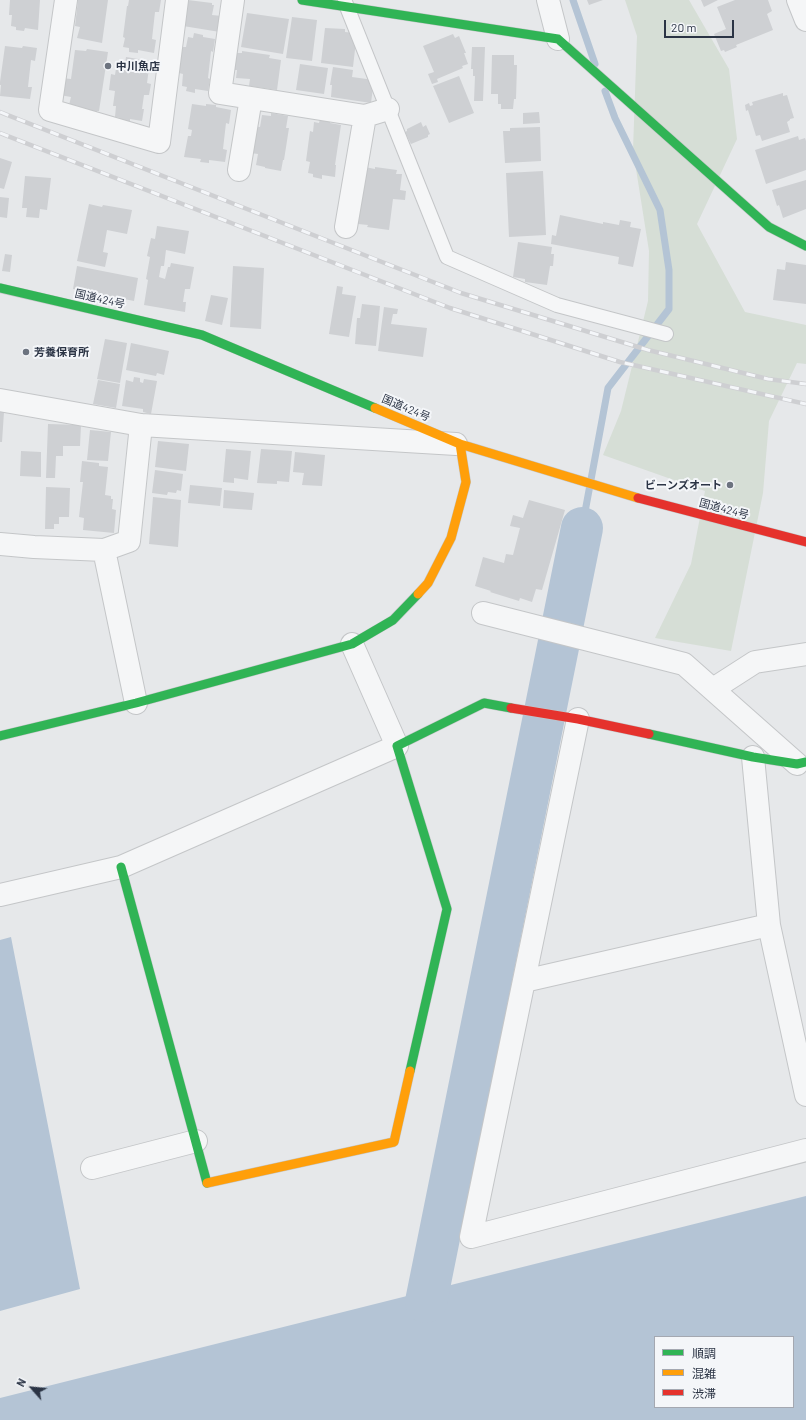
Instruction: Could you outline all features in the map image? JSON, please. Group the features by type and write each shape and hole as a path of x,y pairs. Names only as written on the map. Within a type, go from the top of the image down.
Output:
{"main road":[{"path":"302,0 346,3 558,39 769,227 806,246"},
{"name":"国道424号","path":"0,288 202,335 460,444 654,503 806,542"},
{"path":"0,736 136,703 352,644 393,620 428,583 451,538 466,482 460,444"},
{"path":"121,867 207,1184 394,1142 447,910 397,746 484,703 578,718 753,757 801,763"}],"street":[{"path":"66,0 50,110 159,142 177,0"},
{"path":"233,0 220,93 365,116 388,109"},
{"path":"548,0 558,39"},
{"path":"798,0 806,20"},
{"path":"239,170 251,98"},
{"path":"346,227 365,116"},
{"path":"0,400 141,425 460,444"},
{"path":"0,544 104,550 129,541 141,425"},
{"path":"104,550 136,703"},
{"path":"483,613 684,664 801,763"},
{"path":"0,895 121,867 397,746 352,644"},
{"path":"713,689 755,662 806,654"},
{"path":"578,718 471,1237 806,1150"},
{"path":"753,757 769,925 806,1095"},
{"path":"524,981 769,925"},
{"path":"92,1168 196,1141"}],"lane":[{"path":"346,3 447,257 557,306 666,334"}],"shaded area":[{"path":"625,0 689,0 729,69 737,139 697,224 745,312 806,325 806,364 797,363 769,421 763,493 731,651 655,638 691,564 705,491 603,455 621,411 648,301 649,251 633,150 637,36"}],"water":[{"path":"11,937 80,1289 0,1311 0,940"},
{"path":"806,1196 806,1420 0,1420 0,1398"}],"building":[{"path":"10,0 40,0 38,30 25,28 24,31 16,30 16,27 11,26 12,15 9,15"},
{"path":"78,0 108,0 102,43 77,38 80,27 75,26"},
{"path":"129,0 161,0 159,12 155,12 152,39 156,40 154,53 138,50 138,53 129,52 129,48 123,47 125,38 123,37"},
{"path":"188,0 212,3 212,5 214,5 212,15 222,16 220,32 183,26"},
{"path":"587,0 603,0 589,5"},
{"path":"701,0 718,0 704,7"},
{"path":"735,0 768,0 772,11 767,14 773,30 736,45 737,47 725,52 724,50 721,51 714,34 726,29 717,7"},
{"path":"247,13 289,19 283,54 241,47"},
{"path":"292,17 317,20 312,61 286,58"},
{"path":"325,28 345,29 345,32 355,33 356,41 353,67 321,63"},
{"path":"194,33 203,35 203,37 215,39 213,52 211,51 208,91 195,89 195,93 186,91 187,87 182,86 183,74 175,72 182,47 186,47 188,37 193,38"},
{"path":"453,34 455,38 459,36 466,53 464,53 468,64 462,66 463,68 437,79 438,82 432,84 428,74 434,72 423,46"},
{"path":"5,46 37,48 35,61 31,60 28,87 32,87 30,99 0,96 0,82"},
{"path":"472,47 485,47 483,101 474,101 475,76 473,76 473,69 471,69"},
{"path":"87,49 108,52 99,111 97,111 96,115 78,108 78,106 69,105 71,97 60,95 62,78 71,79 75,50 86,51"},
{"path":"242,51 270,55 269,58 281,60 277,90 249,86 250,79 236,78 237,70 234,70 236,53 242,53"},
{"path":"492,55 514,55 514,65 517,65 516,99 514,99 513,109 501,109 501,104 498,104 498,94 491,94"},
{"path":"126,57 150,61 147,83 151,84 149,95 144,95 142,121 130,119 130,122 119,120 120,118 115,117 116,106 113,106 115,91 109,90 111,74 115,75 117,62 125,63"},
{"path":"300,64 328,68 324,94 296,90"},
{"path":"333,67 353,70 352,77 374,80 371,103 331,97 332,85 330,85"},
{"path":"459,76 474,113 449,123 433,86"},
{"path":"783,93 783,96 787,95 794,118 787,122 790,132 762,141 760,135 756,136 745,105 749,103 750,106 753,105 752,102"},
{"path":"192,104 206,106 206,104 216,105 216,107 231,110 229,124 226,123 223,149 227,150 225,162 209,160 209,163 200,162 201,159 184,157 188,136 191,136 192,130 188,129"},
{"path":"539,112 540,123 523,124 523,113"},
{"path":"271,113 288,116 286,128 289,128 281,171 256,165 258,154 250,153 254,126 260,127 262,115 271,116"},
{"path":"320,119 330,120 330,123 341,125 335,165 335,177 322,175 322,179 313,177 313,174 308,173 310,162 306,161 310,131 313,132 314,122 319,123"},
{"path":"421,122 423,127 426,125 430,134 428,137 411,144 405,132 407,129"},
{"path":"540,127 541,161 505,163 503,131 510,131 510,128"},
{"path":"798,136 799,140 805,138 806,141 806,170 766,184 755,150"},
{"path":"0,158 12,162 4,189 0,188"},
{"path":"365,167 397,170 396,174 402,174 400,190 406,191 405,200 393,199 389,230 367,227 368,225 358,224"},
{"path":"543,171 546,235 509,237 506,173"},
{"path":"25,176 51,178 47,210 40,209 39,218 26,217 27,208 22,208"},
{"path":"806,180 806,209 783,218 772,190"},
{"path":"0,197 9,198 7,218 0,217"},
{"path":"89,204 132,210 127,234 107,230 103,252 108,253 105,267 77,261"},
{"path":"560,215 603,224 603,222 619,225 620,220 631,222 630,227 641,229 633,267 618,264 619,257 551,244 552,235 556,236"},
{"path":"157,226 189,231 185,254 166,250 164,266 161,266 159,277 165,279 168,267 170,267 171,263 194,267 190,289 185,289 183,302 186,302 185,312 144,305 148,280 146,279 150,257 147,256 151,238 155,239"},
{"path":"518,242 552,247 551,254 554,254 553,266 550,266 547,285 525,282 525,279 513,277"},
{"path":"5,254 12,255 10,272 2,271"},
{"path":"786,262 806,265 806,304 773,300 777,269 785,270"},
{"path":"77,266 138,278 134,301 73,289"},
{"path":"233,266 264,268 261,329 230,327"},
{"path":"337,286 343,287 342,294 356,296 349,337 329,334"},
{"path":"211,295 228,298 222,325 205,321"},
{"path":"362,304 380,306 376,346 355,344 357,318 360,318"},
{"path":"384,307 398,309 397,314 393,314 391,324 427,328 423,357 378,351"},
{"path":"105,339 127,343 120,383 97,379"},
{"path":"131,343 169,351 164,375 157,373 156,376 126,370"},
{"path":"134,377 140,378 140,382 143,383 144,379 157,381 151,414 143,412 143,409 122,406 126,380 133,382"},
{"path":"98,380 120,384 116,408 93,404"},
{"path":"0,412 4,412 2,442 0,442"},
{"path":"48,424 81,425 80,446 63,446 63,456 56,456 55,478 46,478"},
{"path":"90,430 111,432 108,461 87,460"},
{"path":"158,441 189,444 186,471 155,467"},
{"path":"226,449 251,451 248,480 234,478 234,483 223,482"},
{"path":"261,449 292,451 289,482 277,481 277,484 257,483"},
{"path":"21,451 41,452 41,477 20,476"},
{"path":"295,452 325,455 322,486 302,485 304,473 293,472"},
{"path":"82,461 99,463 99,466 108,467 105,495 111,496 111,499 113,499 112,509 116,510 114,533 83,530 84,518 79,517 83,482 80,482"},
{"path":"155,470 183,474 181,491 177,490 176,493 168,492 167,495 152,493"},
{"path":"190,485 222,488 220,506 188,503"},
{"path":"46,487 70,488 69,517 59,517 59,524 54,524 54,529 45,529"},
{"path":"224,490 254,493 252,510 223,508"},
{"path":"153,497 181,500 178,547 149,544"},
{"path":"529,500 565,510 542,590 536,589 532,602 520,598 519,601 475,586 483,557 504,563 506,554 513,555 520,528 510,526 513,515 523,518"}],"waterway":[{"path":"573,0 595,64"},
{"path":"582,528 608,388 669,309 669,270 660,210 615,118 605,91"},
{"path":"426,1302 582,528"}],"railway":[{"path":"0,112 461,293 648,350 768,379 806,384"},
{"path":"0,133 450,308 620,362 806,404"}],"traffic: fast":[{"path":"302,0 558,39 769,227 806,246"},
{"path":"0,288 202,335 375,408"},
{"path":"0,736 136,703 352,644 393,620 418,594"},
{"path":"410,1071 447,909 397,746 484,703 511,708"},
{"path":"649,734 753,757 797,764 806,762"},
{"path":"121,867 207,1183"}],"traffic: slow":[{"path":"375,408 460,444 638,498"},
{"path":"418,594 428,583 451,538 466,482 460,444"},
{"path":"207,1183 394,1142 410,1071"}],"traffic: jam":[{"path":"638,498 806,542"},
{"path":"511,708 578,719 649,734"}],"place":[{"name":"中川魚店","path":"108,66"},
{"name":"芳養保育所","path":"26,352"},
{"name":"ビーンズオート","path":"730,485"}]}
